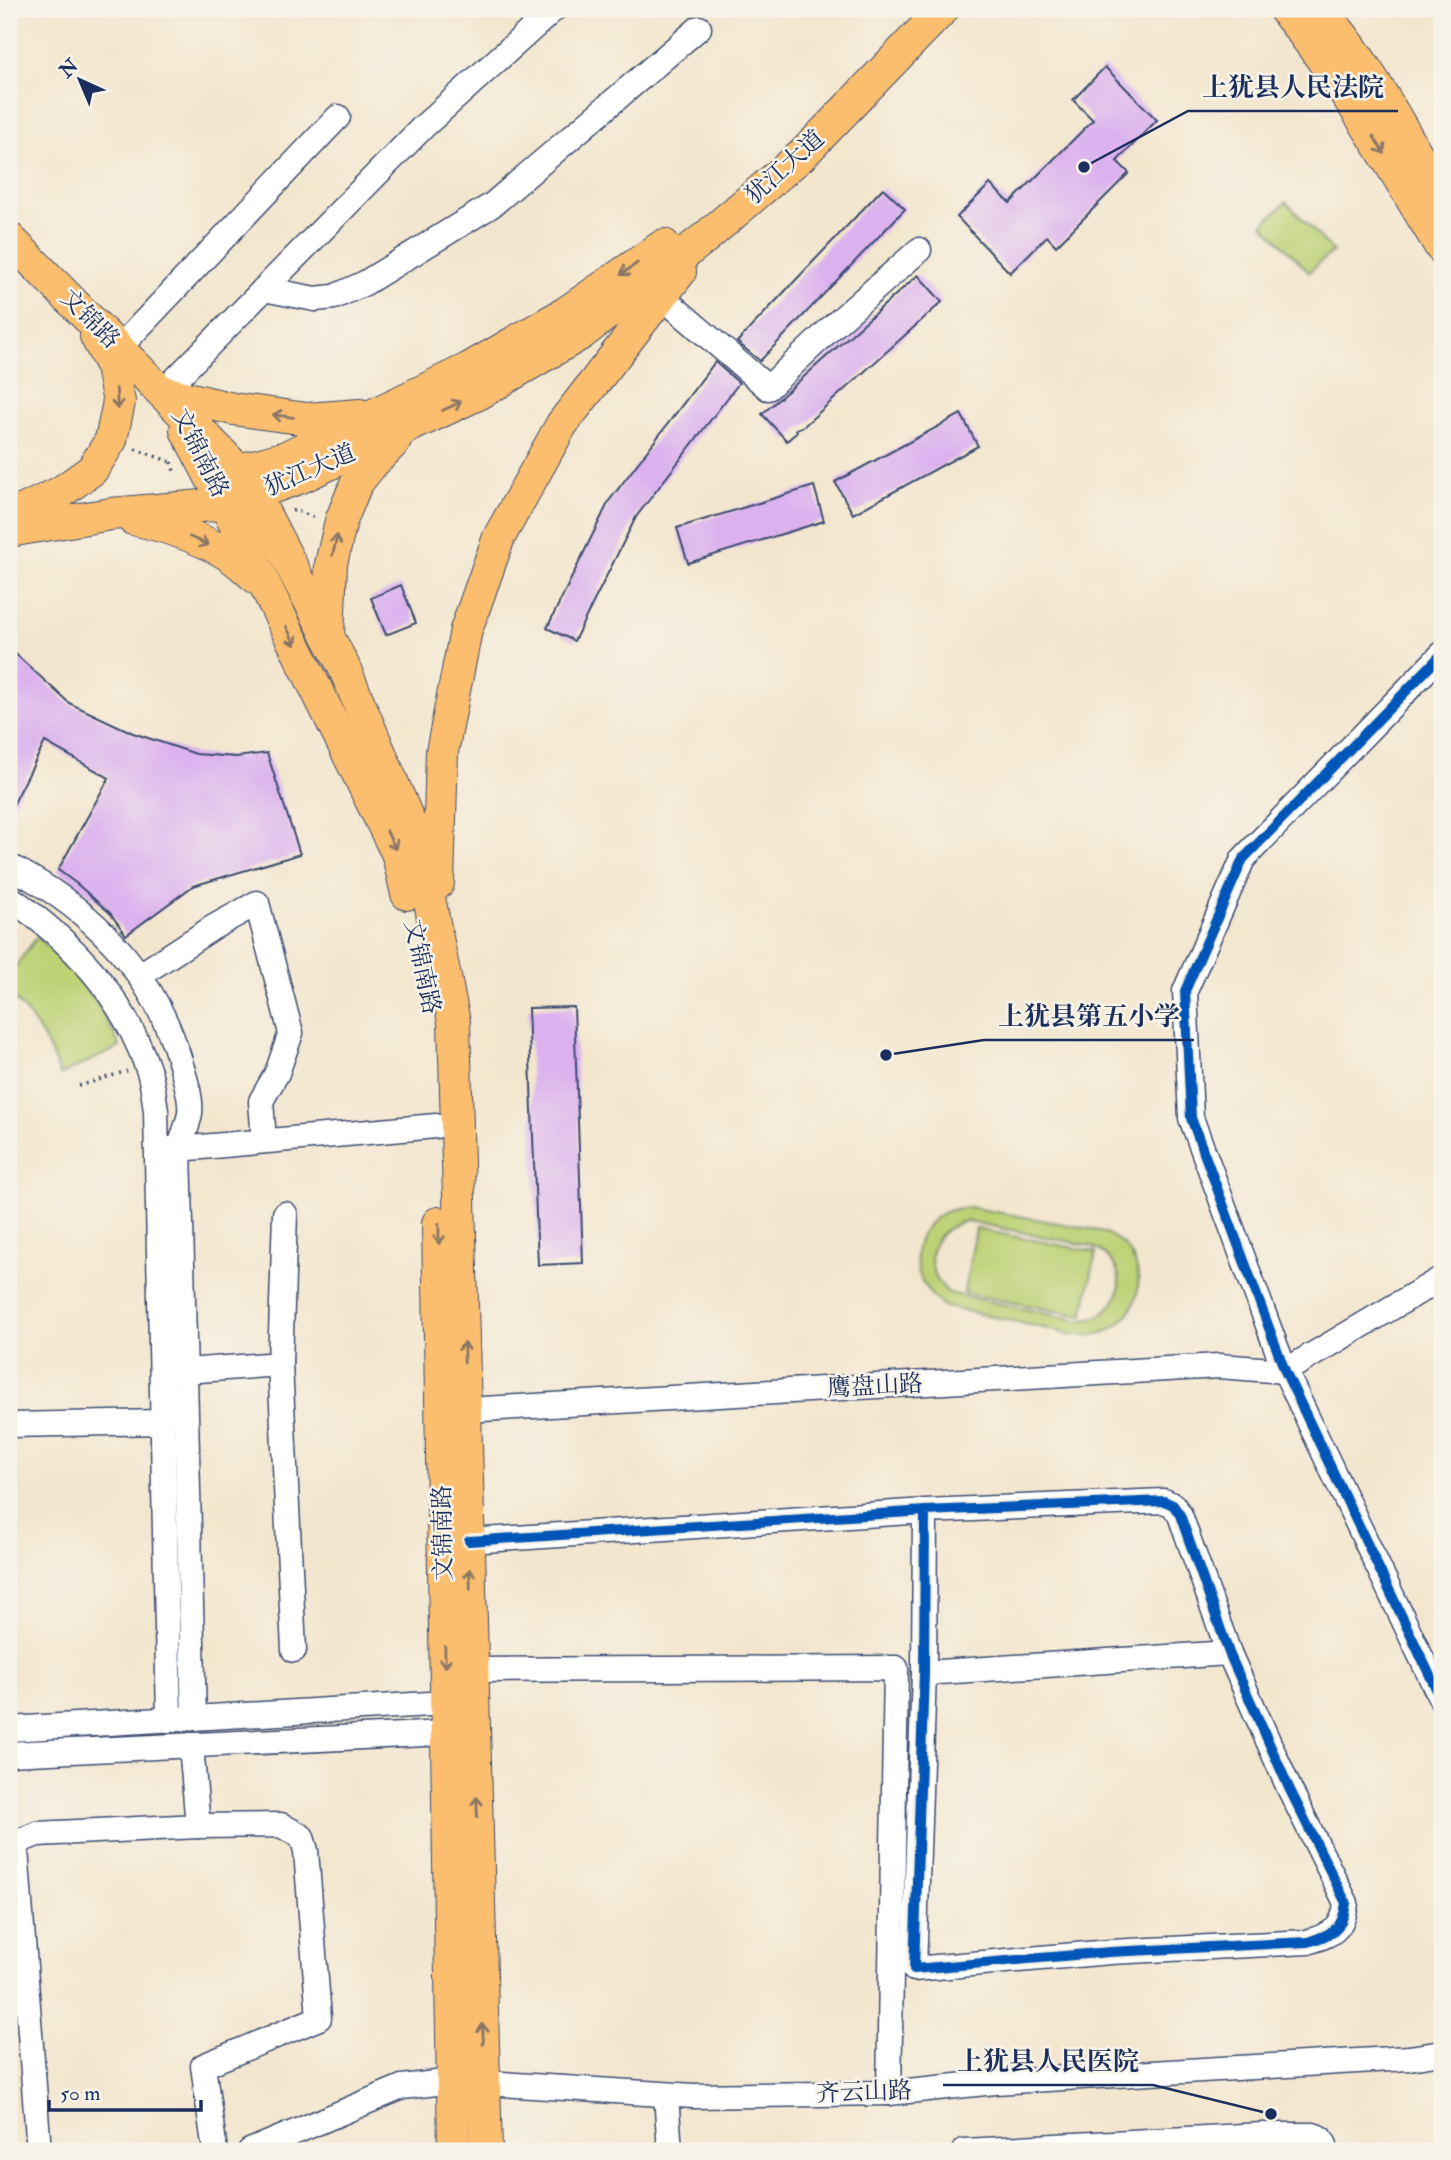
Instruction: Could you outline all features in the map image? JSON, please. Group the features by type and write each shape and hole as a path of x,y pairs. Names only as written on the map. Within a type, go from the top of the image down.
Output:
{"main road":[{"name":"犹江大道","path":"232,487 286,457 468,369 567,312 692,225 787,140 914,9"},
{"name":"犹江大道","path":"111,514 232,487 299,478 480,393 581,334 706,237 802,155 943,9"},
{"path":"1284,9 1312,43 1357,109 1442,250"},
{"path":"1321,9 1339,30 1442,198"},
{"path":"436,937 442,752 466,630 499,537 562,424 706,237"},
{"name":"文锦路","path":"9,238 167,396"},
{"path":"9,517 61,492 92,470 111,440 119,402 112,368 84,313"},
{"path":"167,396 233,409 307,419 376,414"},
{"name":"文锦南路","path":"167,396 232,487 328,638 342,665 418,843 454,1022 486,2151"},
{"path":"328,638 331,564 341,522 356,484 408,427"},
{"name":"文锦南路","path":"232,487 265,585 398,855 435,1023 454,2151"},
{"path":"9,531 111,514 155,524 192,537 229,555 265,585"}],"street":[{"path":"167,396 264,289 423,127 554,9"},
{"path":"264,289 315,299 334,296 365,283 492,205 699,28"},
{"path":"119,348 338,117"},
{"path":"661,296 768,388 919,250"},
{"path":"1442,654 1243,859 1185,991 1191,1118 1285,1371 1442,1701"},
{"path":"9,866 51,889 86,916 136,970 174,1043 186,1082 190,1111 168,1149 163,1422 181,1719 198,1826"},
{"path":"9,897 80,955 120,1006 144,1060 168,1149 185,1371 181,1719"},
{"path":"105,986 257,903 290,1033 277,1073 261,1101 264,1141"},
{"path":"144,1060 174,1043"},
{"path":"168,1149 436,1125"},
{"path":"285,1214 280,1364 294,1650"},
{"path":"1285,1371 1442,1278"},
{"path":"185,1371 280,1364"},
{"name":"鹰盘山路","path":"465,1410 1219,1366 1285,1371"},
{"path":"9,1425 163,1422"},
{"path":"469,1541 925,1511 1153,1500 1173,1505 1180,1515 1229,1653 1289,1788 1346,1903 1344,1917 1337,1930 1308,1942 1110,1952 914,1969 924,1673 925,1511"},
{"path":"924,1673 1229,1653"},
{"path":"473,1670 896,1668 889,2092"},
{"path":"9,1729 181,1719 446,1718"},
{"path":"9,1755 186,1746 446,1718"},
{"path":"39,2151 16,1849 22,1840 37,1833 281,1825 302,1837 306,1851 319,2018 203,2066 215,2151"},
{"name":"齐云山路","path":"250,2151 402,2087 453,2081 694,2096 889,2092 995,2082 1409,2059 1442,2053"},
{"path":"666,2095 670,2151"},
{"path":"964,2151 1068,2149 1262,2135 1313,2135 1321,2138 1325,2151"}],"path":[{"path":"134,449 171,462 176,474"},
{"path":"171,462 178,452"},
{"path":"285,517 295,510 323,521"},
{"path":"79,1086 144,1060"}],"green space":[{"path":"1286,202 1333,251 1309,272 1263,224"},
{"path":"37,937 63,961 85,987 104,1015 120,1047 60,1075 39,1031 9,993 9,975"},
{"path":"968,1207 1097,1230 1118,1240 1128,1250 1138,1276 1138,1290 1127,1315 1118,1325 1106,1332 1079,1335 945,1307 925,1287 916,1261 917,1248 929,1224 941,1214","holes":["966,1221 1091,1246 1105,1254 1114,1264 1119,1276 1119,1288 1108,1309 1096,1317 1081,1321 949,1293 940,1283 931,1262 936,1241 953,1226"]},
{"path":"976,1229 1096,1252 1083,1316 964,1293"}],"building":[{"path":"1105,67 1157,120 1117,161 1129,173 1056,246 1047,236 1010,273 957,217 990,184 1010,203 1093,120 1073,100"},
{"path":"883,188 905,209 760,361 737,342"},
{"path":"918,275 942,302 804,426 796,429 797,432 787,441 762,414"},
{"path":"715,362 739,383 636,517 574,641 547,628 609,501"},
{"path":"961,414 978,446 853,514 835,482"},
{"path":"814,486 824,521 688,563 677,528"},
{"path":"401,585 416,623 386,635 371,598"},
{"path":"9,648 69,703 133,733 196,754 236,757 267,753 300,854 193,886 126,935 110,913 58,870 109,778 45,742 9,813"},
{"path":"574,1007 583,1263 538,1265 528,1008"}],"cycle path":[{"path":"1442,654 1243,859 1185,991 1191,1118 1285,1371 1442,1701"},
{"path":"469,1541 925,1511 1164,1501 1173,1505 1180,1515 1229,1653 1289,1788 1346,1903 1342,1919 1335,1930 1308,1942 1110,1952 914,1969 924,1673 925,1511"}],"place":[{"name":"上犹县人民法院","path":"1084,167"},
{"name":"上犹县第五小学","path":"886,1055"},
{"name":"上犹县人民医院","path":"1271,2114"}]}
